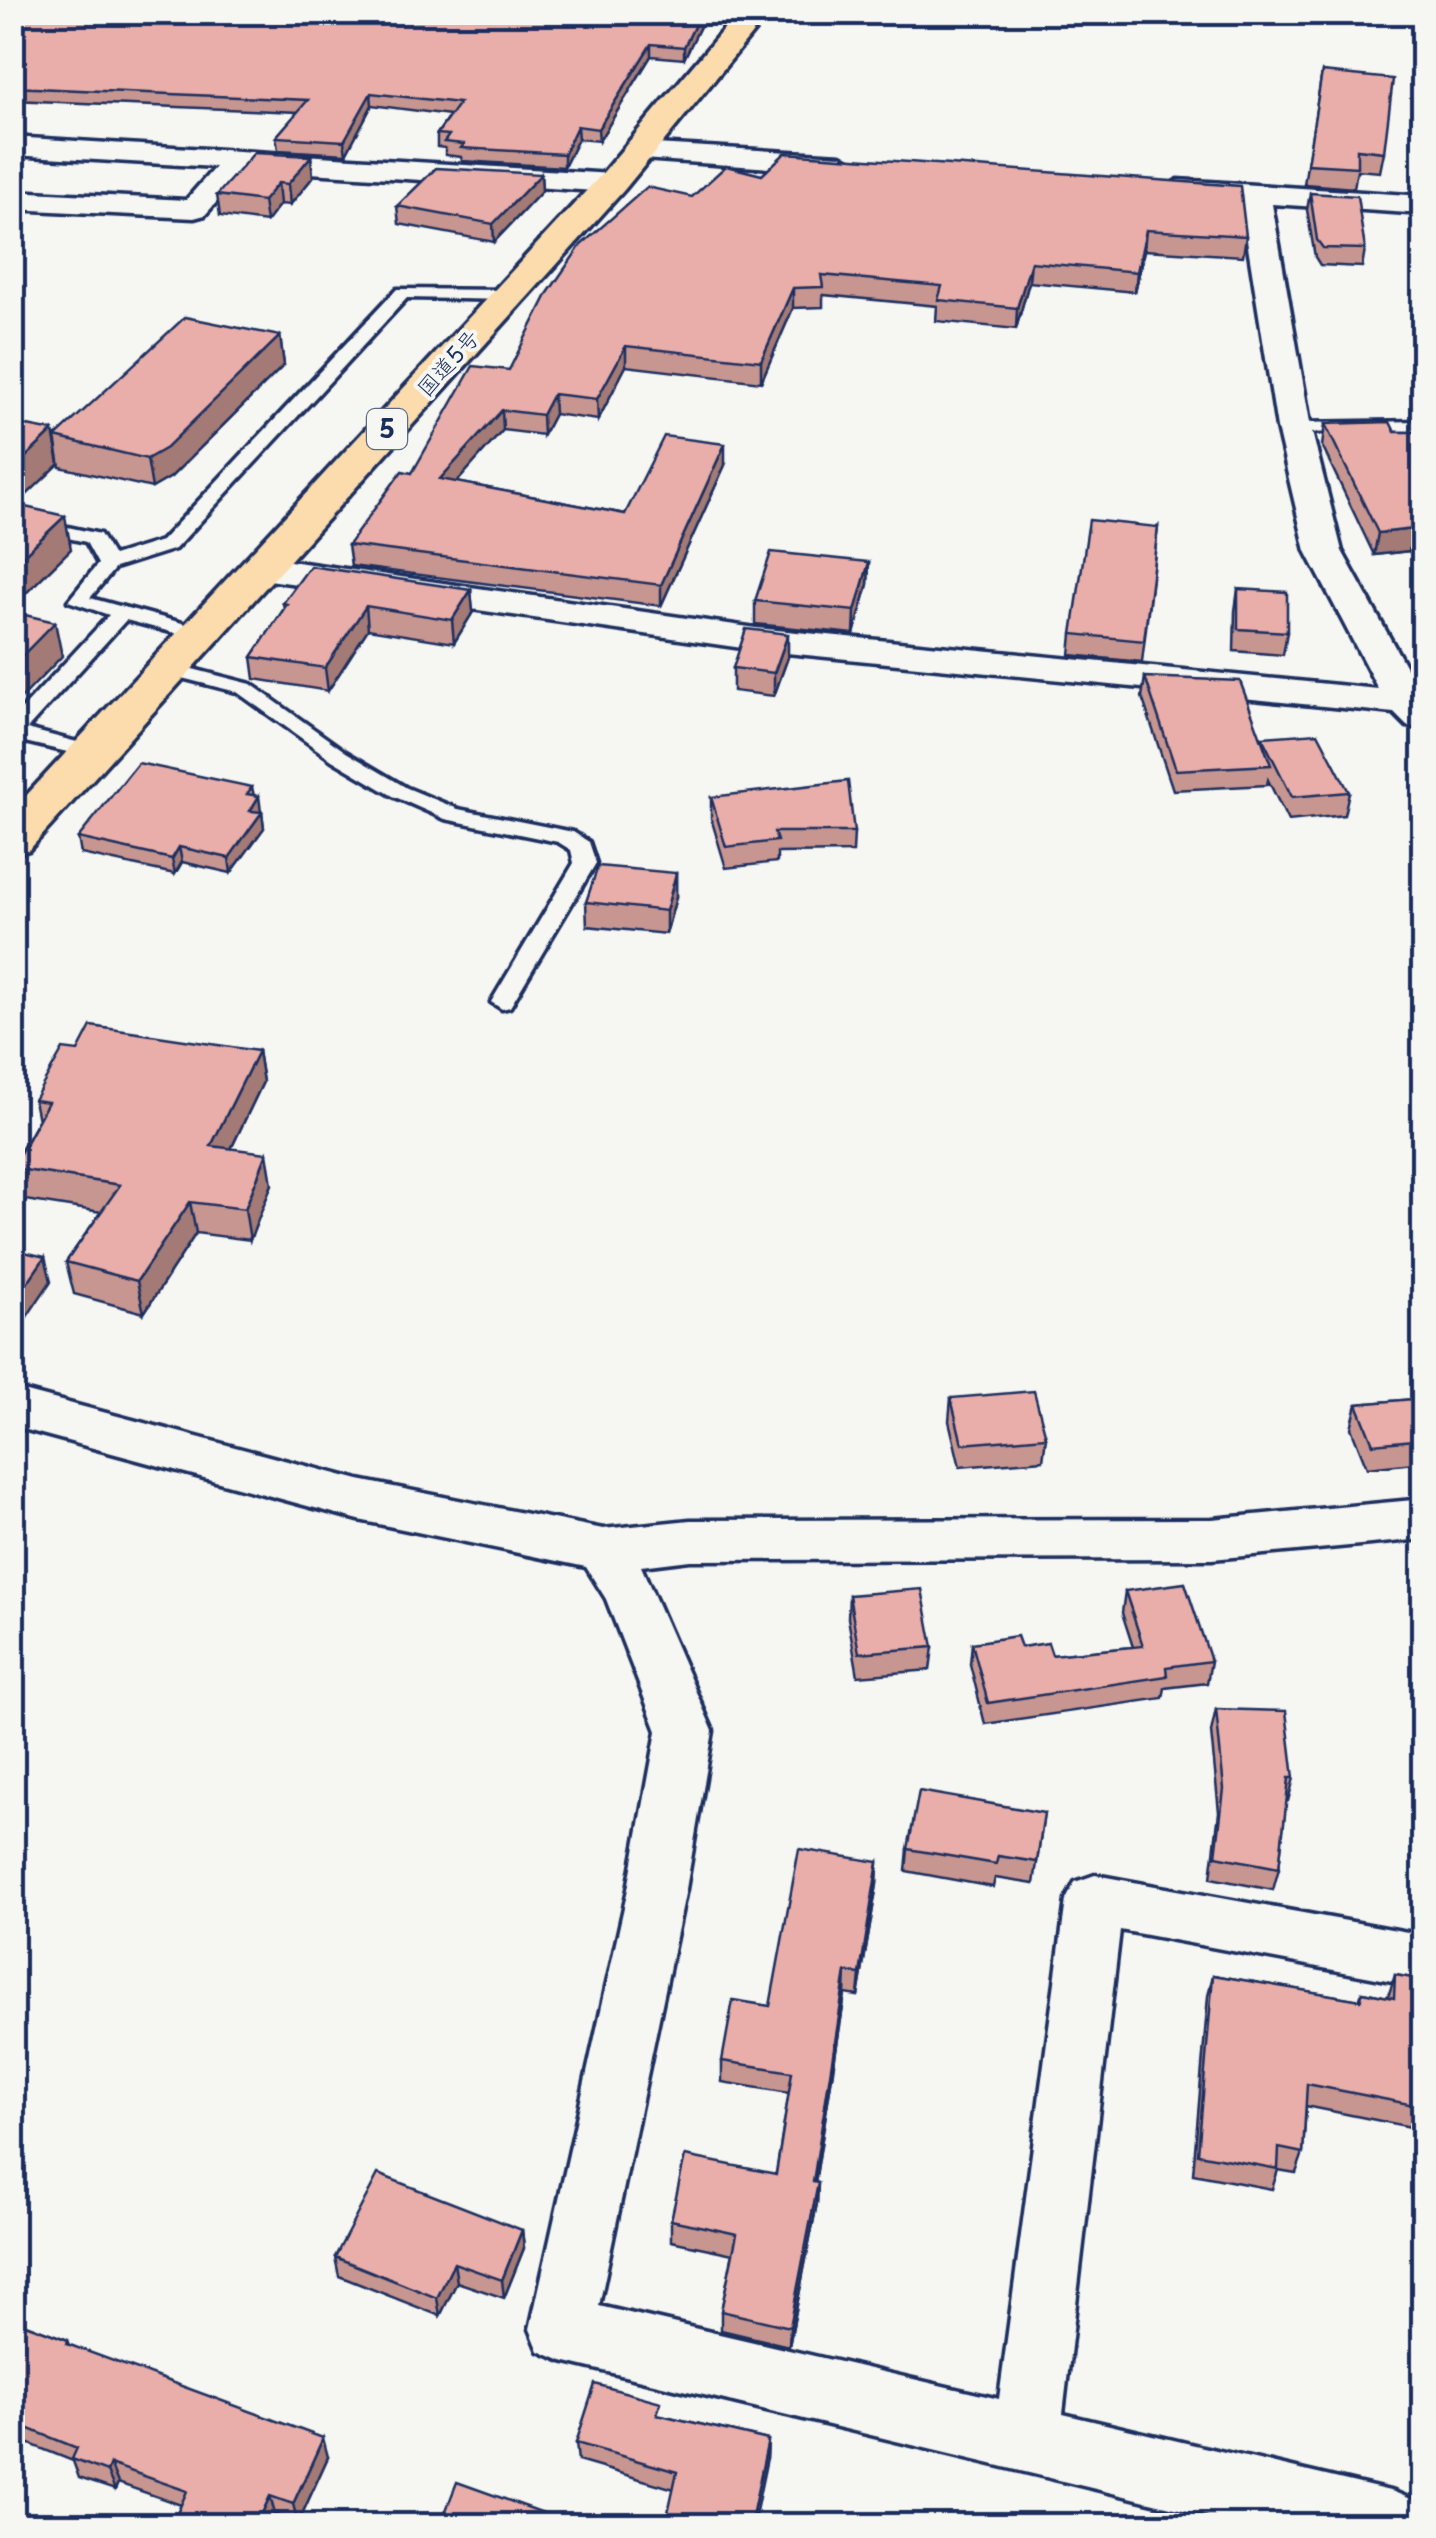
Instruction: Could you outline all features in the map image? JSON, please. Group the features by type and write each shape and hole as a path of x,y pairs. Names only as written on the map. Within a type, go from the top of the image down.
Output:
{"highway":[{"name":"国道5号","path":"12,840 612,183 755,12"}],"street":[{"path":"12,146 612,183"},
{"path":"638,152 867,166"},
{"path":"12,200 194,209 240,158"},
{"path":"1158,188 1424,205"},
{"path":"1254,195 1294,428 1324,550 1414,712"},
{"path":"262,568 756,640 1414,712"},
{"path":"12,1407 358,1500 603,1550 690,1540 1212,1539 1424,1518"},
{"path":"603,1550 630,1592 685,1731 657,1890 562,2329 1394,2526"},
{"path":"1027,2437 1094,1900 1424,1961"}],"lane":[{"path":"201,634 78,601 108,564 168,545 403,293 510,294"},
{"path":"1294,428 1424,426"},
{"path":"12,520 93,538 108,564"},
{"path":"93,752 13,732 122,613"},
{"path":"170,669 244,688 338,756 400,792 452,814 565,837 582,848 585,863 502,1002"}],"building":[{"path":"12,12 701,12 684,47 651,44 598,129 577,126 564,154 461,148 464,144 444,142 449,135 437,134 459,103 371,93 344,141 276,137 308,100 12,87"},
{"path":"1322,72 1393,79 1384,152 1357,149 1357,167 1307,164"},
{"path":"254,153 311,156 288,184 278,183 263,201 217,195"},
{"path":"785,153 1240,186 1246,236 1146,230 1137,272 1031,262 1017,308 938,300 942,286 821,275 823,287 793,288 761,361 626,346 597,399 553,394 542,415 502,410 440,479 625,514 664,436 725,444 661,585 348,545 402,471 412,473 473,366 509,370 548,293 581,245 647,187 692,197 726,166 762,175"},
{"path":"436,168 541,174 493,224 397,206"},
{"path":"1310,193 1357,196 1365,249 1323,248 1317,240"},
{"path":"185,317 280,336 166,448 147,459 55,437"},
{"path":"1390,422 1395,432 1424,432 1424,544 1413,529 1378,533 1325,424"},
{"path":"12,423 53,431 12,470"},
{"path":"12,504 65,516 12,566"},
{"path":"1089,520 1158,527 1144,641 1072,634"},
{"path":"771,552 869,562 855,611 755,601"},
{"path":"310,566 471,590 452,620 366,606 325,668 252,657"},
{"path":"1238,589 1287,592 1287,632 1238,629"},
{"path":"12,612 55,622 12,666"},
{"path":"746,629 788,634 774,673 733,668"},
{"path":"1145,677 1240,681 1271,765 1176,770"},
{"path":"1318,733 1349,792 1292,797 1262,737"},
{"path":"138,763 252,787 247,794 259,796 250,811 262,812 229,858 179,847 172,859 78,838"},
{"path":"848,781 854,832 774,832 777,841 726,847 711,797"},
{"path":"598,866 676,873 666,911 586,902"},
{"path":"91,1026 258,1051 211,1146 267,1153 245,1209 190,1202 137,1281 66,1262 120,1185 12,1168 48,1102 34,1100 63,1049 78,1051"},
{"path":"12,1249 45,1257 12,1305"},
{"path":"1034,1391 1046,1437 962,1444 951,1398"},
{"path":"1424,1398 1424,1439 1373,1444 1357,1404"},
{"path":"1185,1583 1211,1661 1166,1667 1167,1676 988,1703 972,1643 1017,1636 1021,1647 1048,1643 1052,1655 1143,1646 1125,1591"},
{"path":"922,1589 933,1647 859,1653 849,1595"},
{"path":"1216,1709 1286,1711 1294,1778 1289,1778 1279,1868 1216,1856 1224,1789"},
{"path":"919,1791 1044,1813 1037,1862 998,1856 996,1864 908,1849"},
{"path":"799,1849 878,1862 860,1974 846,1972 813,2182 818,2183 790,2327 721,2311 737,2234 671,2220 685,2156 776,2174 792,2072 722,2061 733,2000 770,2006"},
{"path":"1213,1975 1361,2000 1362,1992 1394,1998 1395,1975 1424,1980 1424,2107 1307,2084 1303,2153 1279,2148 1278,2169 1198,2154"},
{"path":"378,2174 522,2230 502,2280 454,2263 437,2298 335,2257"},
{"path":"12,2319 68,2340 67,2344 323,2438 293,2504 270,2496 256,2526 200,2526 176,2516 187,2491 110,2464 107,2472 72,2459 77,2448 12,2422"},
{"path":"595,2384 661,2402 657,2414 768,2440 750,2526 665,2526 677,2472 576,2443"},
{"path":"457,2482 566,2521 574,2526 440,2526"},
{"path":"1157,2512 1221,2526 1155,2526"}]}
